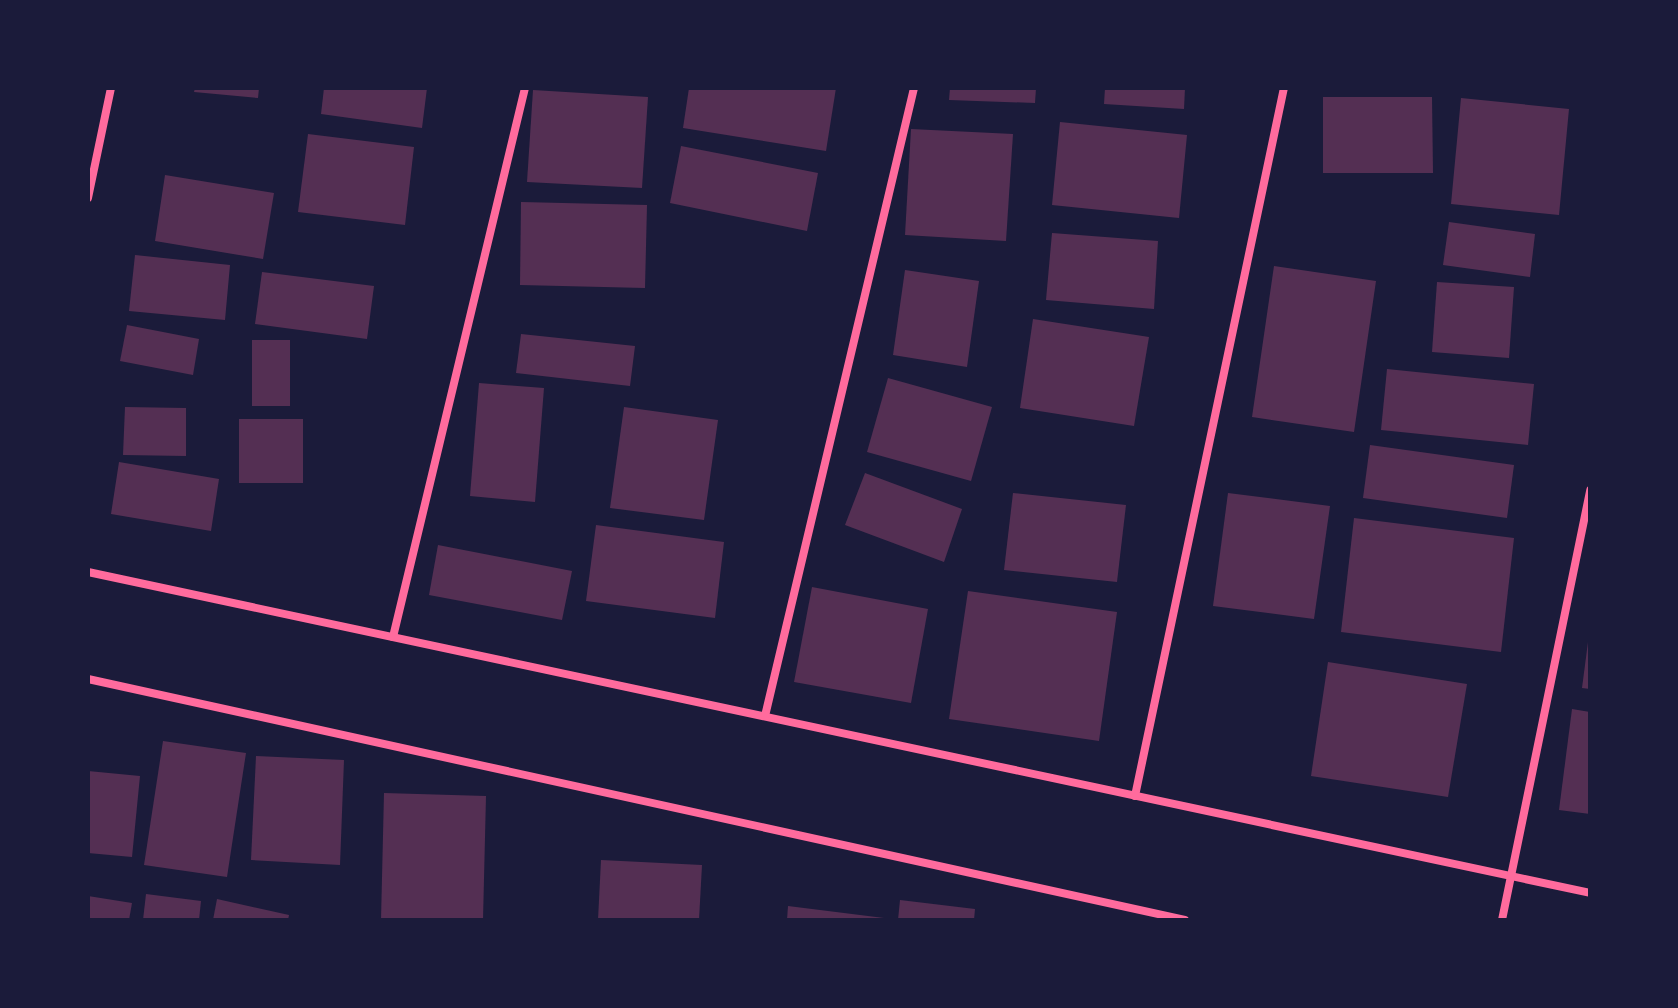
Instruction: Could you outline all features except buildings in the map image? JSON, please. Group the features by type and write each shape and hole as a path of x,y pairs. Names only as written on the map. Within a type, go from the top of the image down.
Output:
{"street":[{"path":"88,198 111,88"},
{"path":"393,637 525,88"},
{"path":"765,716 914,88"},
{"path":"1135,796 1284,88"},
{"path":"1502,920 1508,875 1590,490"},
{"path":"88,572 1590,893"},
{"path":"88,679 1185,920"}]}
